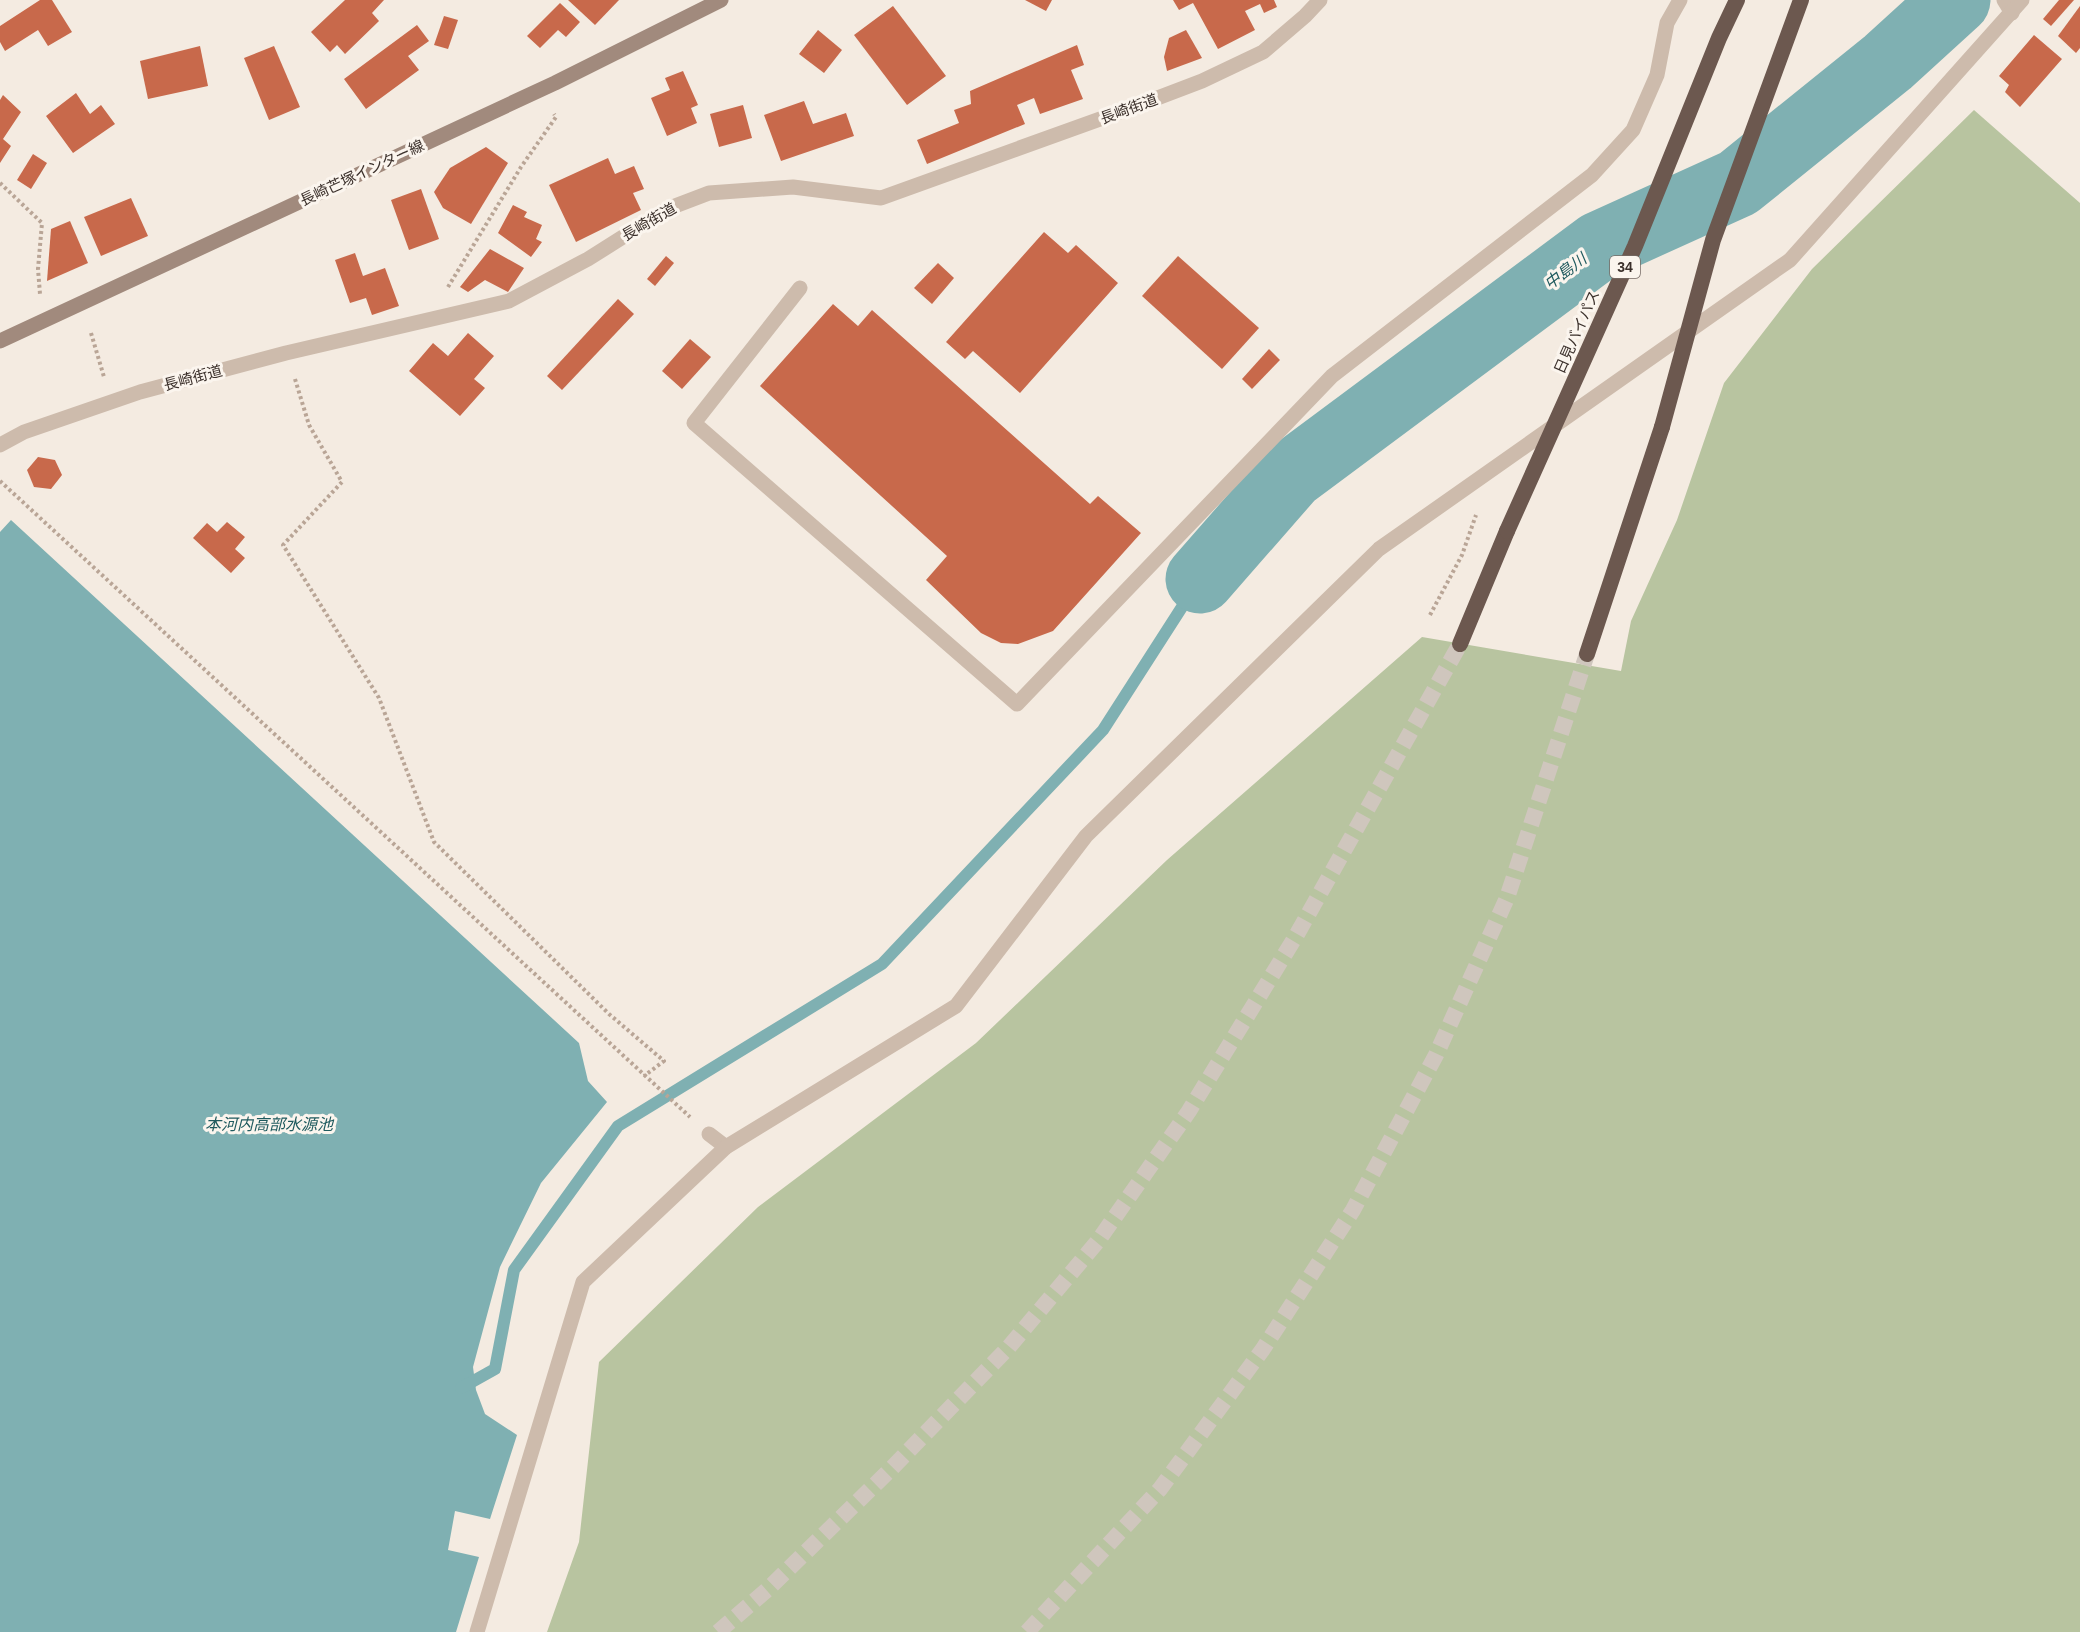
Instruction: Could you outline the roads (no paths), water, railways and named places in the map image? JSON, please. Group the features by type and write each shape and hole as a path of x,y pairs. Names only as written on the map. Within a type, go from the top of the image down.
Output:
{"highway":[{"name":"日見バイパス","path":"1460,644 1507,531 1635,246 1719,38 1737,0"},
{"path":"1587,654 1662,427 1713,240 1801,0"}],"main road":[{"name":"長崎芒塚インター線","path":"0,341 555,83 720,0"}],"street":[{"name":"長崎街道","path":"0,445 24,432 140,392 286,353 509,301 588,259 667,209 709,193 793,187 881,198 1202,81 1263,52 1320,0"},
{"path":"800,288 694,423 1017,704 1332,376 1592,175 1633,130 1657,75 1667,23 1680,0"},
{"path":"477,1632 583,1282 726,1147 956,1006 1086,836 1379,549 1790,260 2008,6 2022,0"},
{"path":"709,1134 726,1147"}],"water":[{"name":"本河内高部水源池","path":"11,520 579,1043 588,1081 607,1102 541,1183 500,1267 473,1367 476,1390 485,1414 517,1435 490,1519 455,1511 448,1550 479,1557 456,1632 0,1632 0,532"}],"waterway":[{"name":"中島川","path":"1200,579 1291,475 1599,246 1738,183 1888,62 1956,0"},
{"path":"461,1388 495,1369 514,1270 618,1126 882,964 1103,730 1200,579"}],"tunnel":[{"path":"718,1632 768,1589 892,1468 1008,1348 1098,1241 1189,1111 1296,936 1460,644"},
{"path":"1027,1632 1160,1489 1263,1349 1353,1210 1436,1055 1507,898 1587,654"}]}
